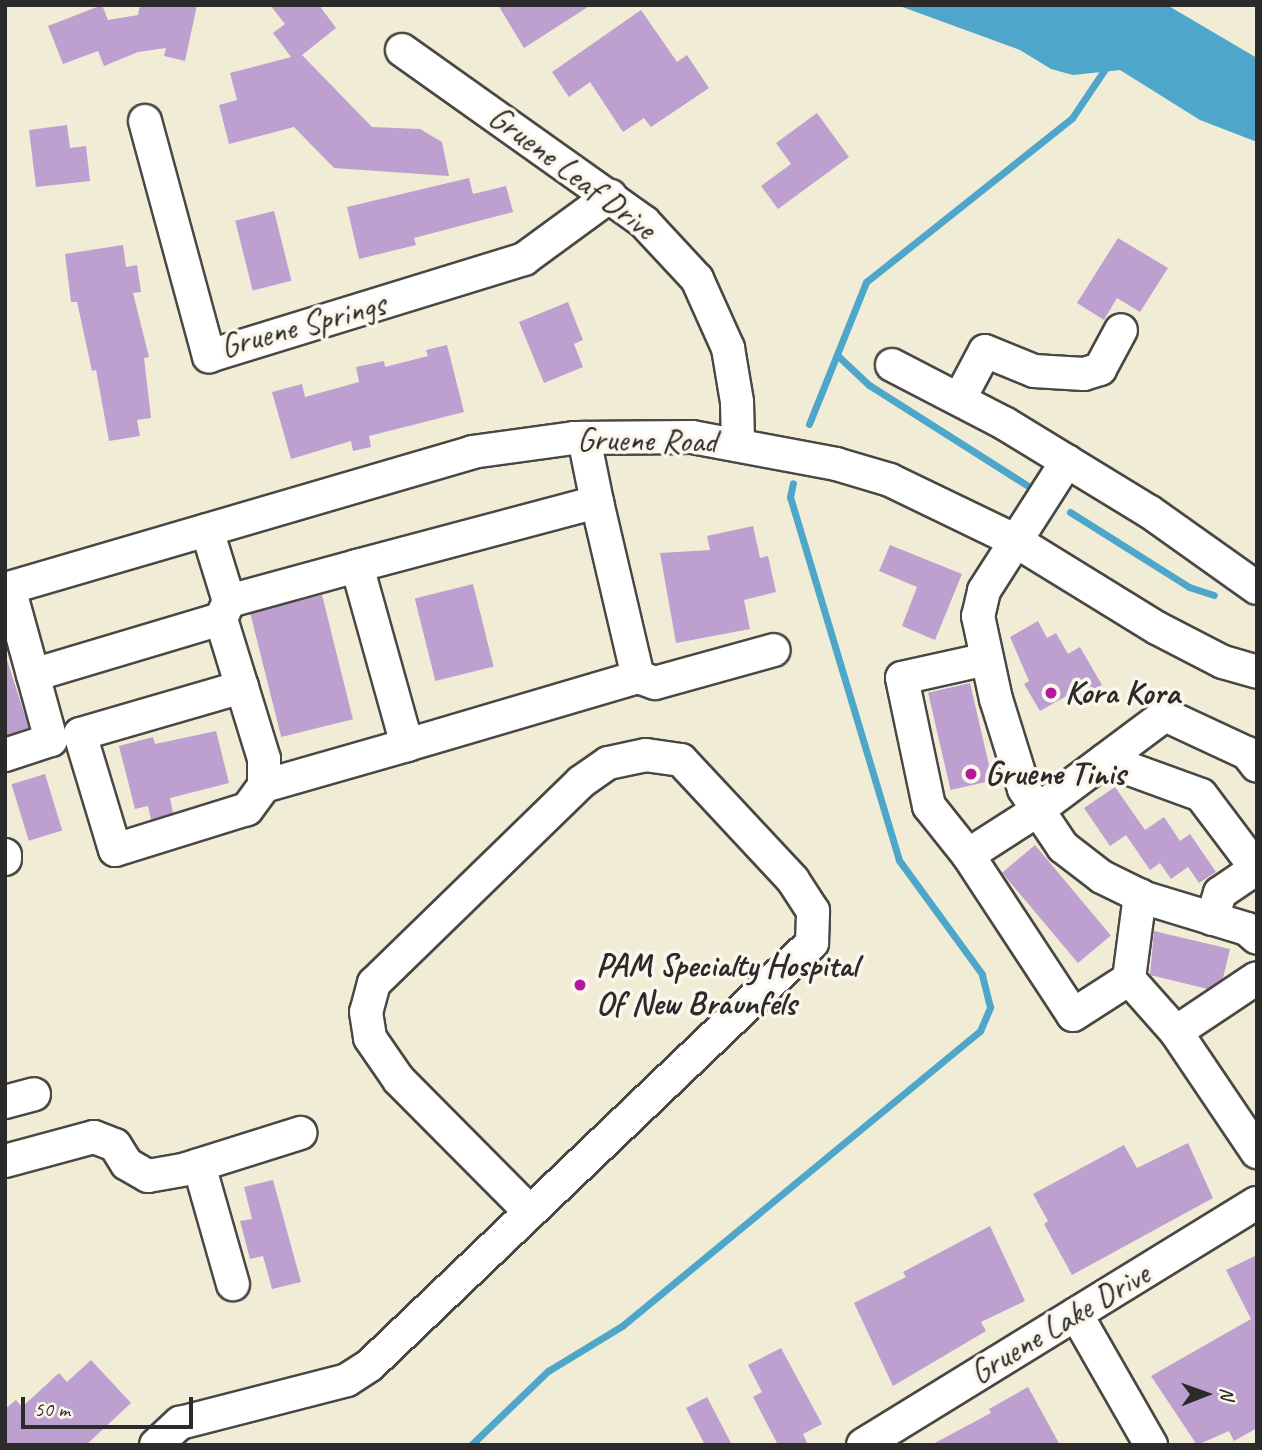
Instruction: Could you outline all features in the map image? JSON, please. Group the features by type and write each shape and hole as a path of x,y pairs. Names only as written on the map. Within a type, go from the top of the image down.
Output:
{"street":[{"name":"Gruene Leaf Drive","path":"402,50 610,196 643,222 697,279 728,348 737,402 738,443"},
{"name":"Gruene Springs","path":"145,121 209,356 524,259 568,231 610,196"},
{"path":"960,398 985,351 1034,371 1084,374 1100,369 1121,330"},
{"path":"892,365 960,398 1067,461 1150,512 1257,588"},
{"name":"Gruene Road","path":"7,589 472,452 584,438 692,437 738,443 890,480 1014,540 1157,628 1223,662 1257,672"},
{"path":"584,438 638,677"},
{"path":"1067,461 1014,540 984,591 978,616 987,659 1024,789 1063,847 1102,877 1140,895 1247,929 1257,938"},
{"path":"33,675 357,566 597,502"},
{"path":"207,530 242,687 264,759 264,786 247,809 115,850 80,734 242,687"},
{"path":"357,566 407,745"},
{"path":"5,755 51,740 7,589"},
{"path":"264,786 638,677 655,683 774,650"},
{"path":"987,659 902,678 929,806 968,855 1073,1015 1129,979"},
{"path":"968,855 1038,810 1165,715 1247,753 1257,766"},
{"path":"156,1445 180,1423 347,1380 370,1366 812,943 813,911 793,880 681,760 646,755 608,763 580,782 374,983 366,1012 370,1038 399,1080 530,1212"},
{"path":"1105,760 1201,795 1256,868 1220,893 1212,919"},
{"path":"1140,895 1129,979 1176,1032 1257,1152"},
{"path":"1176,1032 1257,978"},
{"path":"5,1161 94,1137 115,1145 127,1164 148,1176 199,1165 300,1133"},
{"path":"199,1165 233,1284"},
{"name":"Gruene Lake Drive","path":"863,1445 1257,1203"},
{"path":"1076,1314 1147,1443"}],"water":[{"path":"897,5 1167,5 1257,58 1257,142 1200,120 1120,70 1073,75 1051,69 1020,50"}],"building":[{"path":"102,5 108,20 138,15 140,5 197,5 185,61 164,56 166,48 138,52 104,66 98,51 63,64 48,26"},
{"path":"270,5 319,5 336,28 302,55 372,127 420,129 442,142 449,176 334,168 294,127 229,144 219,105 237,100 230,73 291,57 273,33 285,24"},
{"path":"498,5 591,5 524,48"},
{"path":"641,10 677,62 687,55 709,88 651,127 644,118 623,132 590,82 569,97 552,72"},
{"path":"817,113 849,157 778,209 761,186 791,164 776,143"},
{"path":"67,125 70,148 86,146 90,181 36,187 29,130"},
{"path":"469,178 473,194 506,186 513,212 414,238 416,245 359,259 347,207"},
{"path":"274,211 291,281 253,291 235,221"},
{"path":"1118,238 1168,268 1140,312 1117,298 1104,320 1077,303"},
{"path":"123,245 126,267 137,265 141,292 133,293 149,357 144,358 151,418 137,420 140,436 109,441 96,370 92,371 77,302 71,302 65,254"},
{"path":"568,302 583,340 574,344 583,367 544,383 519,322"},
{"path":"447,345 464,412 369,436 371,447 353,451 351,441 291,459 272,392 302,384 305,397 359,382 356,367 384,361 385,367 428,356 426,350"},
{"path":"753,526 760,558 768,556 776,592 744,600 750,629 676,643 660,553 710,550 707,536"},
{"path":"890,545 962,574 935,640 902,626 917,587 879,571"},
{"path":"473,584 494,666 435,681 415,599"},
{"path":"322,595 353,719 281,737 250,613"},
{"path":"1038,621 1047,638 1056,633 1068,654 1080,647 1102,685 1080,697 1077,690 1040,711 1024,684 1029,681 1010,637"},
{"path":"5,654 29,728 5,736"},
{"path":"970,683 992,780 951,790 928,693"},
{"path":"216,731 229,783 170,798 173,813 151,820 148,806 135,809 119,746 153,737 155,744"},
{"path":"45,774 62,830 29,841 12,784"},
{"path":"1115,787 1145,830 1164,817 1180,841 1190,834 1216,872 1199,883 1188,867 1171,879 1160,863 1150,870 1126,835 1110,846 1084,808"},
{"path":"1035,845 1111,935 1078,963 1002,873"},
{"path":"1154,931 1230,949 1223,978 1208,989 1150,975"},
{"path":"1188,1143 1213,1198 1072,1275 1044,1224 1048,1221 1033,1194 1124,1145 1137,1168"},
{"path":"273,1180 301,1282 272,1289 263,1256 250,1259 240,1221 252,1219 244,1187"},
{"path":"990,1226 1025,1301 981,1322 986,1331 893,1386 854,1303 906,1277 903,1272"},
{"path":"1257,1255 1257,1428 1234,1441 1229,1431 1197,1445 1151,1376 1251,1319 1226,1270"},
{"path":"781,1348 822,1424 803,1434 808,1445 778,1445 753,1397 762,1392 748,1365"},
{"path":"91,1360 131,1403 86,1445 5,1445 5,1409 16,1400 22,1407 59,1373 67,1382"},
{"path":"1028,1387 1060,1445 931,1445 991,1413 989,1409"},
{"path":"707,1397 732,1445 705,1445 686,1408"}],"waterway":[{"path":"809,424 866,282 1072,118 1107,66"},
{"path":"837,355 869,385 1028,486"},
{"path":"471,1445 548,1371 622,1326 980,1031 990,1007 982,974 899,860 790,497 793,483"},
{"path":"1070,512 1189,587 1214,595"}],"place":[{"name":"Kora Kora","path":"1051,693"},
{"name":"Gruene Tinis","path":"971,774"},
{"name":"PAM Specialty Hospital Of New Braunfels","path":"580,985"}]}
